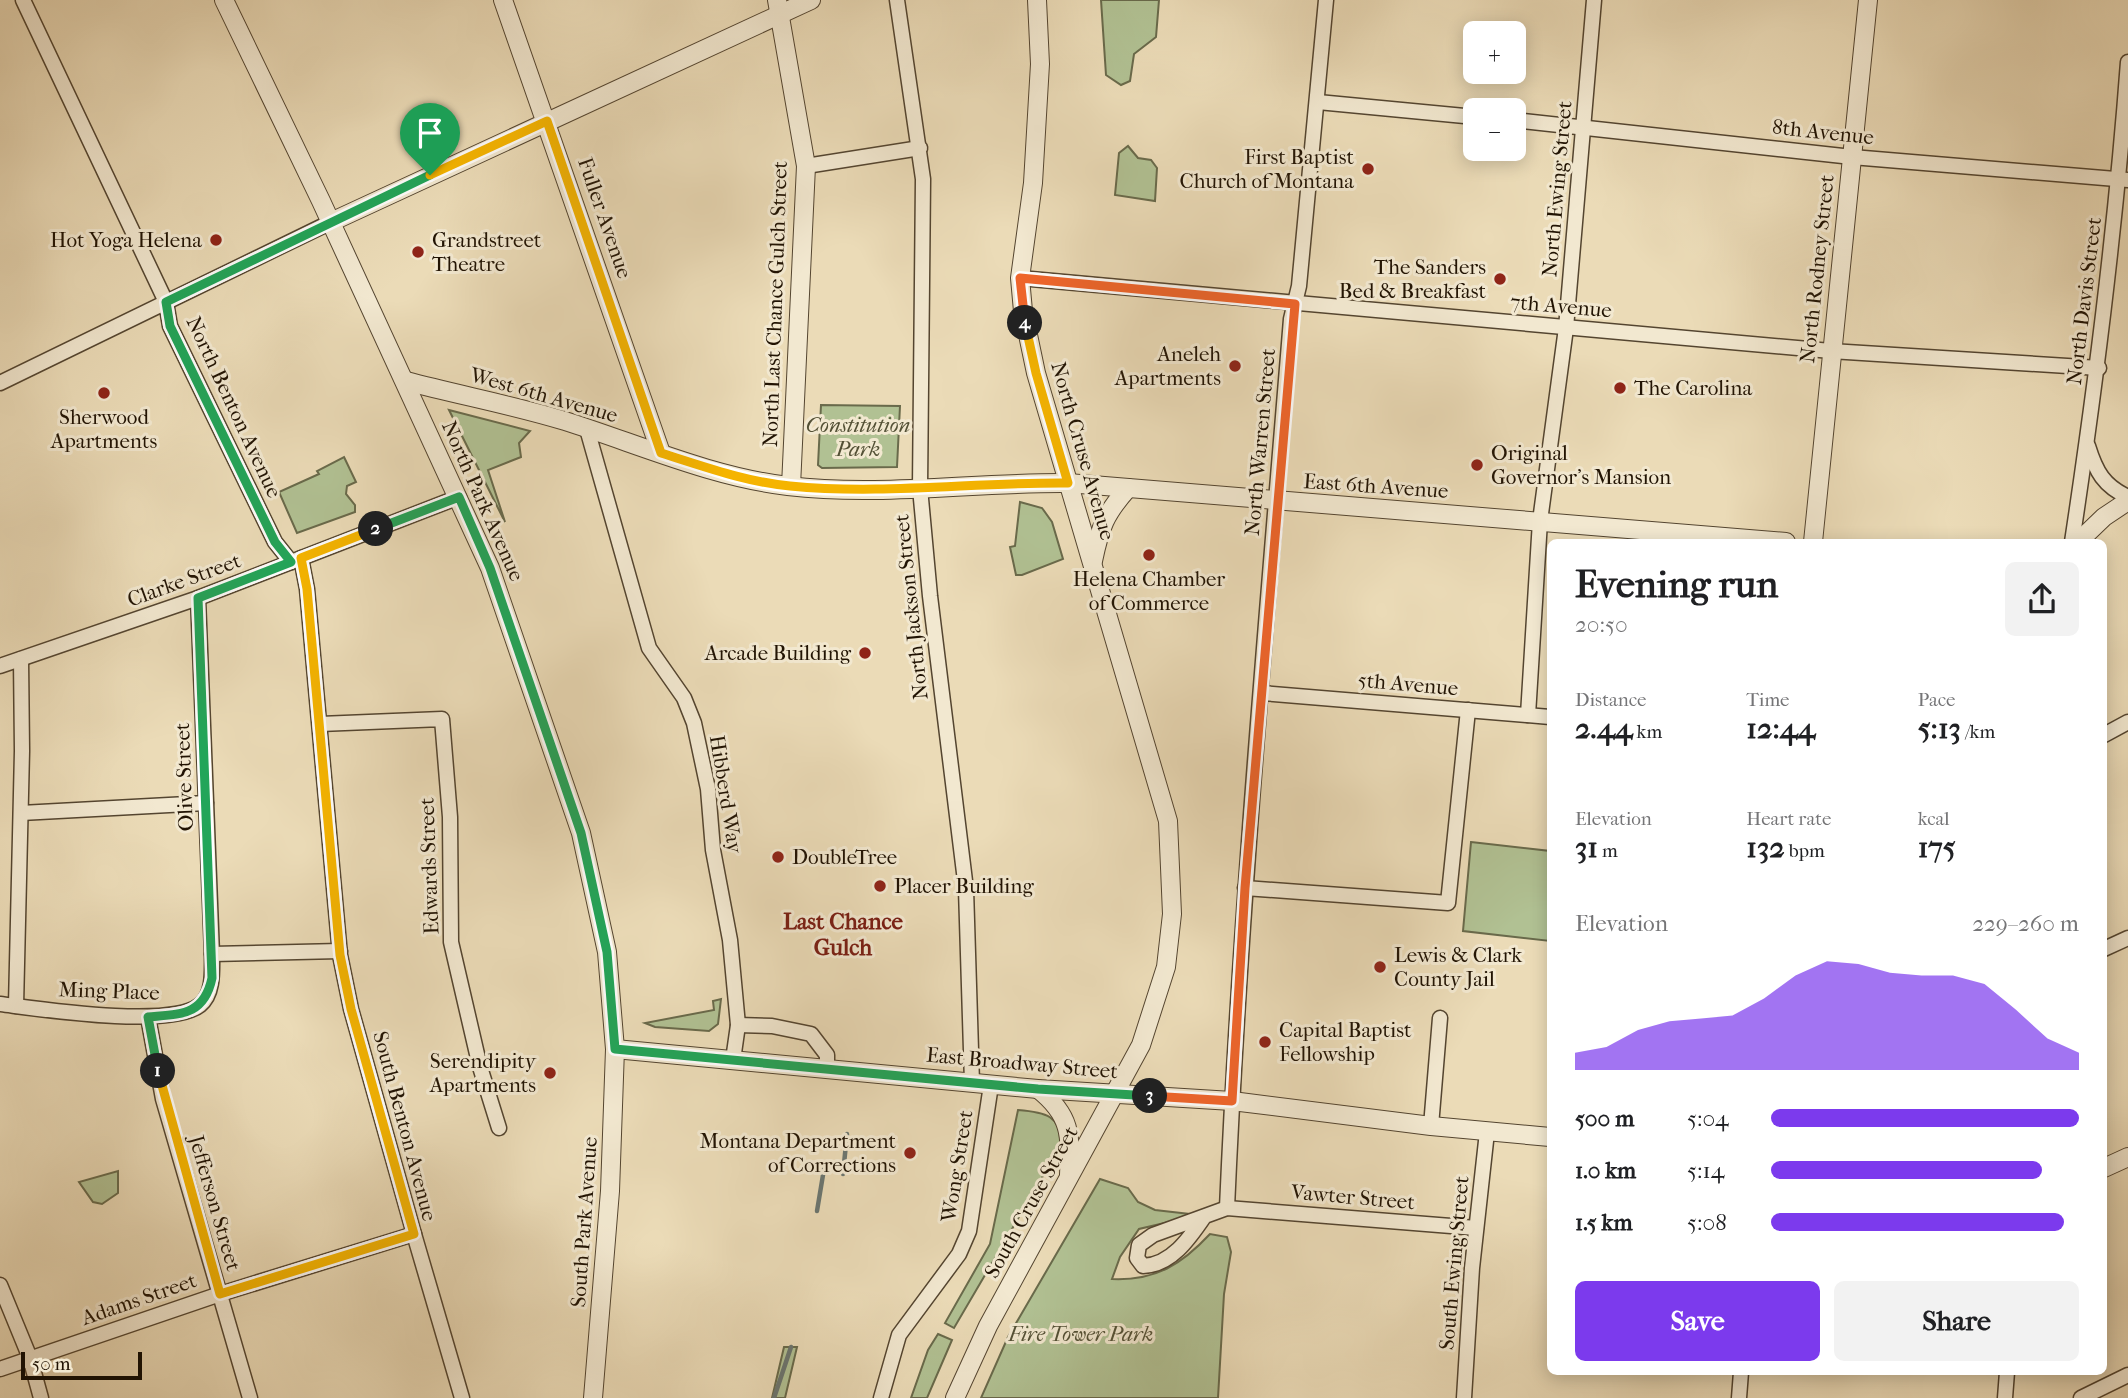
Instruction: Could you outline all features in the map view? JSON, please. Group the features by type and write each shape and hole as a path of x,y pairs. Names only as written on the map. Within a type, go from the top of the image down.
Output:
{"street":[{"name":"North Benton Avenue","path":"23,0 166,302 170,326 275,542 296,560 320,724 331,860"},
{"name":"North Park Avenue","path":"224,0 406,381 490,568 581,833 607,952 615,1049"},
{"name":"Fuller Avenue","path":"503,0 661,453"},
{"path":"0,383 331,222 547,121 779,6 811,0"},
{"name":"North Jackson Street","path":"897,0 923,179 920,488 929,596 966,889 972,1083"},
{"name":"North Cruse Avenue","path":"1037,0 1040,64 1032,183 1020,278 1023,311 1036,373 1168,821"},
{"name":"North Warren Street","path":"1227,1208 1245,888 1277,501 1326,0"},
{"name":"North Ewing Street","path":"1528,715 1541,521 1566,328 1594,0"},
{"name":"North Rodney Street","path":"1814,539 1868,0"},
{"name":"North Last Chance Gulch Street","path":"779,6 806,166 791,486"},
{"name":"North Davis Street","path":"2072,539 2124,180 2128,62"},
{"path":"1318,102 1463,116"},
{"name":"8th Avenue","path":"1526,121 1852,157 2124,180"},
{"path":"806,166 920,148"},
{"name":"7th Avenue","path":"1020,278 1831,351 2099,368"},
{"name":"West 6th Avenue","path":"406,381 587,429 728,474 791,486 920,488"},
{"name":"Hibberd Way","path":"587,429 608,493 649,648 675,682 694,723 708,789 713,850 730,940 738,1025 733,1060"},
{"path":"2081,539 2104,516 2128,499 2110,489 2096,471 2087,444"},
{"name":"East 6th Avenue","path":"920,488 1002,482 1068,483 1751,539"},
{"path":"1093,565 1100,529 1108,510 1128,488"},
{"name":"Clarke Street","path":"0,666 198,598 459,497"},
{"name":"Olive Street","path":"198,598 212,954"},
{"path":"16,1006 21,813 20,659"},
{"name":"5th Avenue","path":"1262,693 1547,717"},
{"path":"1245,888 1448,903 1468,710"},
{"name":"Edwards Street","path":"320,724 442,719 450,817 451,942 480,1067 499,1128"},
{"path":"2107,734 2128,723"},
{"path":"21,813 206,803"},
{"name":"South Cruse Street","path":"955,1398 988,1326 1141,1045 1166,967 1172,914 1168,821"},
{"name":"South Benton Avenue","path":"331,860 340,951 351,1009 462,1398"},
{"path":"2107,948 2128,937"},
{"path":"212,954 340,951"},
{"name":"Ming Place","path":"0,1004 148,1017 181,1014 201,1005 209,991 212,954"},
{"name":"Jefferson Street","path":"148,1017 163,1099 250,1398"},
{"path":"1431,1126 1440,1018"},
{"path":"738,1025 772,1026 811,1034 827,1055 827,1068"},
{"name":"East Broadway Street","path":"615,1049 1038,1089 1232,1101 1431,1126 1547,1137"},
{"name":"South Park Avenue","path":"593,1398 610,1191 615,1049"},
{"name":"Wong Street","path":"881,1398 899,1335 960,1254 969,1231 991,1085"},
{"path":"1038,1089 1054,1102 1068,1124 1069,1180"},
{"name":"South Ewing Street","path":"1464,1398 1476,1228 1487,1132"},
{"path":"2107,1167 2128,1157"},
{"path":"1204,1217 1227,1208"},
{"name":"Vawter Street","path":"1227,1208 1476,1228"},
{"name":"Adams Street","path":"0,1370 220,1294 414,1234"},
{"path":"0,1285 30,1358 41,1398"},
{"path":"1739,1398 1741,1375"},
{"path":"2005,1398 2007,1375"},
{"path":"2081,1398 2128,1375"}],"green space":[{"path":"1101,0 1159,0 1156,37 1134,54 1130,81 1121,85 1106,75"},
{"path":"1128,146 1138,158 1151,160 1157,168 1155,201 1115,195 1119,153"},
{"name":"Constitution Park","path":"821,405 900,406 897,467 822,468 818,465"},
{"path":"449,410 530,431 519,443 521,457 488,470 505,522"},
{"path":"344,457 356,482 347,486 346,494 355,505 355,512 297,533 279,492 319,474 317,471"},
{"path":"1020,502 1042,508 1052,522 1063,559 1016,575 1010,547 1015,546"},
{"path":"1471,842 1547,851 1547,941 1463,931"},
{"path":"721,999 718,1024 709,1031 655,1027 645,1023 714,1010 713,1001"},
{"path":"1018,1110 1050,1117 1058,1128 1060,1147 954,1328 945,1323 990,1244"},
{"path":"118,1171 118,1193 102,1204 93,1202 79,1182"},
{"name":"Fire Tower Park","path":"1100,1179 1128,1188 1138,1202 1155,1210 1199,1215 1139,1229 1120,1257 1112,1279 1155,1274 1189,1254 1210,1234 1227,1237 1231,1252 1224,1294 1218,1398 981,1398 1008,1337"},
{"path":"938,1334 952,1340 927,1398 911,1398 928,1350"},
{"path":"784,1347 797,1347 785,1398 772,1398"}],"waterway":[{"path":"843,1174 847,1134"},
{"path":"817,1211 824,1169"},
{"path":"774,1398 791,1347"}],"place":[{"name":"First Baptist Church of Montana","path":"1368,169"},
{"name":"Hot Yoga Helena","path":"216,240"},
{"name":"Grandstreet Theatre","path":"418,252"},
{"name":"The Sanders Bed & Breakfast","path":"1500,279"},
{"name":"Aneleh Apartments","path":"1235,366"},
{"name":"The Carolina","path":"1620,388"},
{"name":"Sherwood Apartments","path":"104,393"},
{"name":"Original Governor's Mansion","path":"1477,465"},
{"name":"Helena Chamber of Commerce","path":"1149,555"},
{"name":"Arcade Building","path":"865,653"},
{"name":"DoubleTree","path":"778,857"},
{"name":"Placer Building","path":"880,886"},
{"name":"Lewis & Clark County Jail","path":"1380,967"},
{"name":"Capital Baptist Fellowship","path":"1265,1042"},
{"name":"Serendipity Apartments","path":"550,1073"},
{"name":"Montana Department of Corrections","path":"910,1153"}],"district":[{"name":"Last Chance Gulch","path":"843,934"}],"route":[{"path":"547,121 661,453 766,483 816,487 920,488 1002,482 1068,483 1036,373 1023,311 1020,278 1295,304 1291,319 1245,888 1232,1101 1038,1089 615,1049 607,952 581,833 538,699 490,568 459,497 301,558 307,589 340,955 351,1009 414,1234 220,1294 163,1099 148,1017 181,1014 201,1005 209,991 212,978 198,598 291,562 275,542 170,326 166,302 430,175 547,121"}]}
